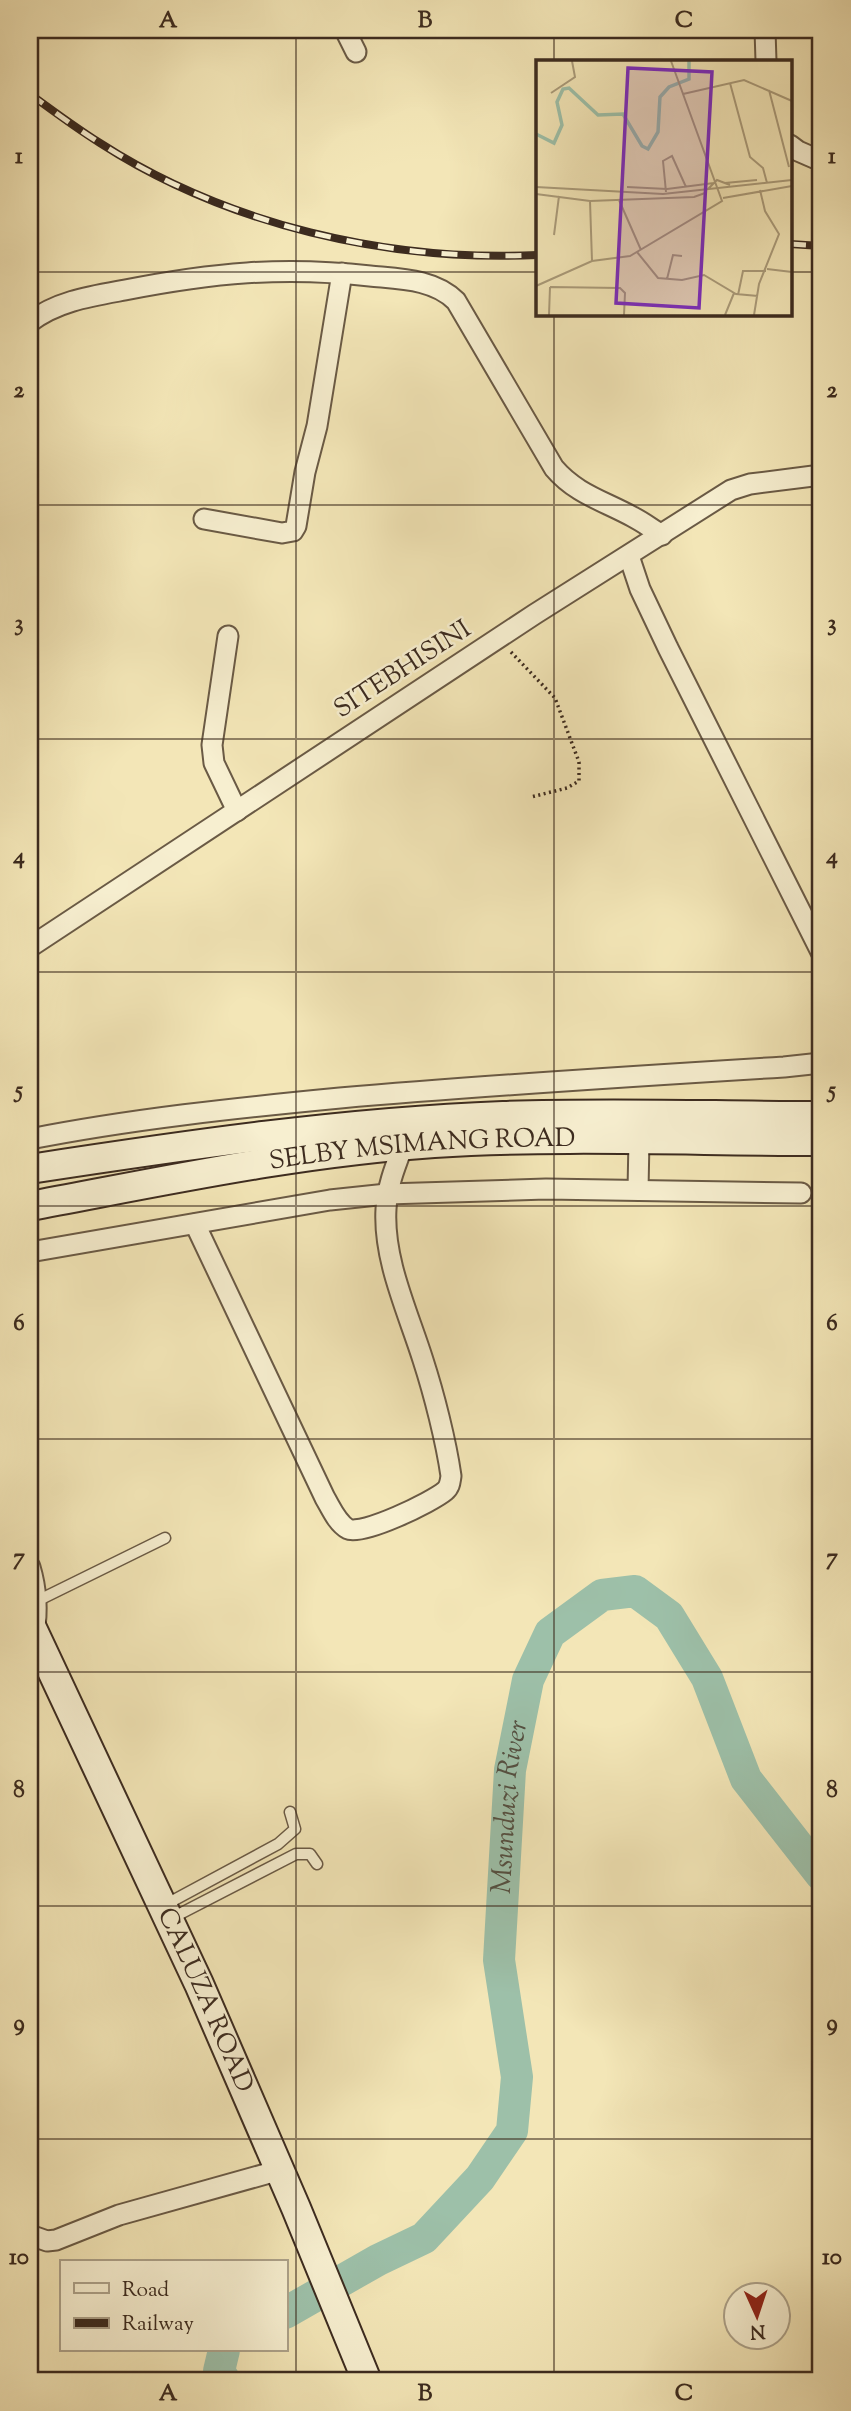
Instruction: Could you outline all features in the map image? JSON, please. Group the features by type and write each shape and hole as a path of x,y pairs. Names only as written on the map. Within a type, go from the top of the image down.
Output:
{"main road":[{"name":"SELBY MSIMANG ROAD","path":"30,1169 267,1137 386,1124 503,1116 821,1116"},
{"name":"SELBY MSIMANG ROAD","path":"30,1206 331,1153 403,1146 535,1140 821,1141"},
{"name":"CALUZA ROAD","path":"34,1619 200,1984 367,2381"}],"street":[{"path":"345,30 356,52"},
{"path":"765,30 766,60"},
{"path":"792,146 821,161"},
{"path":"30,322 57,306 91,296 192,277 259,271 342,273 433,285 456,301 547,457 565,482 581,493 634,517 662,535"},
{"path":"204,519 282,533 293,531 296,526 305,472 317,426 342,273"},
{"name":"SITEBHISINI","path":"30,947 494,641 731,490 771,481 821,475"},
{"path":"629,556 640,589 668,648 821,952"},
{"path":"228,636 212,745 214,763 237,811"},
{"path":"30,1139 113,1123 289,1103 488,1084 821,1063"},
{"path":"638,1189 639,1140"},
{"path":"195,1224 325,1498 338,1520 347,1529 363,1530 445,1491 451,1476 424,1363 397,1281 388,1239 387,1194 403,1146"},
{"path":"30,1252 330,1200 387,1194 546,1189 801,1193"},
{"path":"30,1567 35,1586 34,1619"},
{"path":"30,2235 47,2241 56,2240 119,2215 280,2170"}],"lane":[{"path":"34,1619 165,1538"},
{"path":"166,1913 278,1844 295,1829 290,1812"},
{"path":"166,1913 296,1854 310,1854 317,1864"}],"path":[{"path":"494,641 515,655 555,698 579,762 579,781 567,788 531,797"}],"waterway":[{"name":"Msunduzi River","path":"287,2312 378,2260 424,2238 480,2178 512,2131 517,2077 499,1960 510,1770 528,1680 550,1633 602,1595 635,1591 669,1616 707,1678 746,1779 821,1875"},
{"name":"Msunduzi River","path":"224,2352 219,2371 225,2381"}],"railway":[{"path":"30,94 91,137 149,172 201,196 255,216 310,232 424,252 481,256 536,255"},
{"path":"792,244 821,246"}]}
